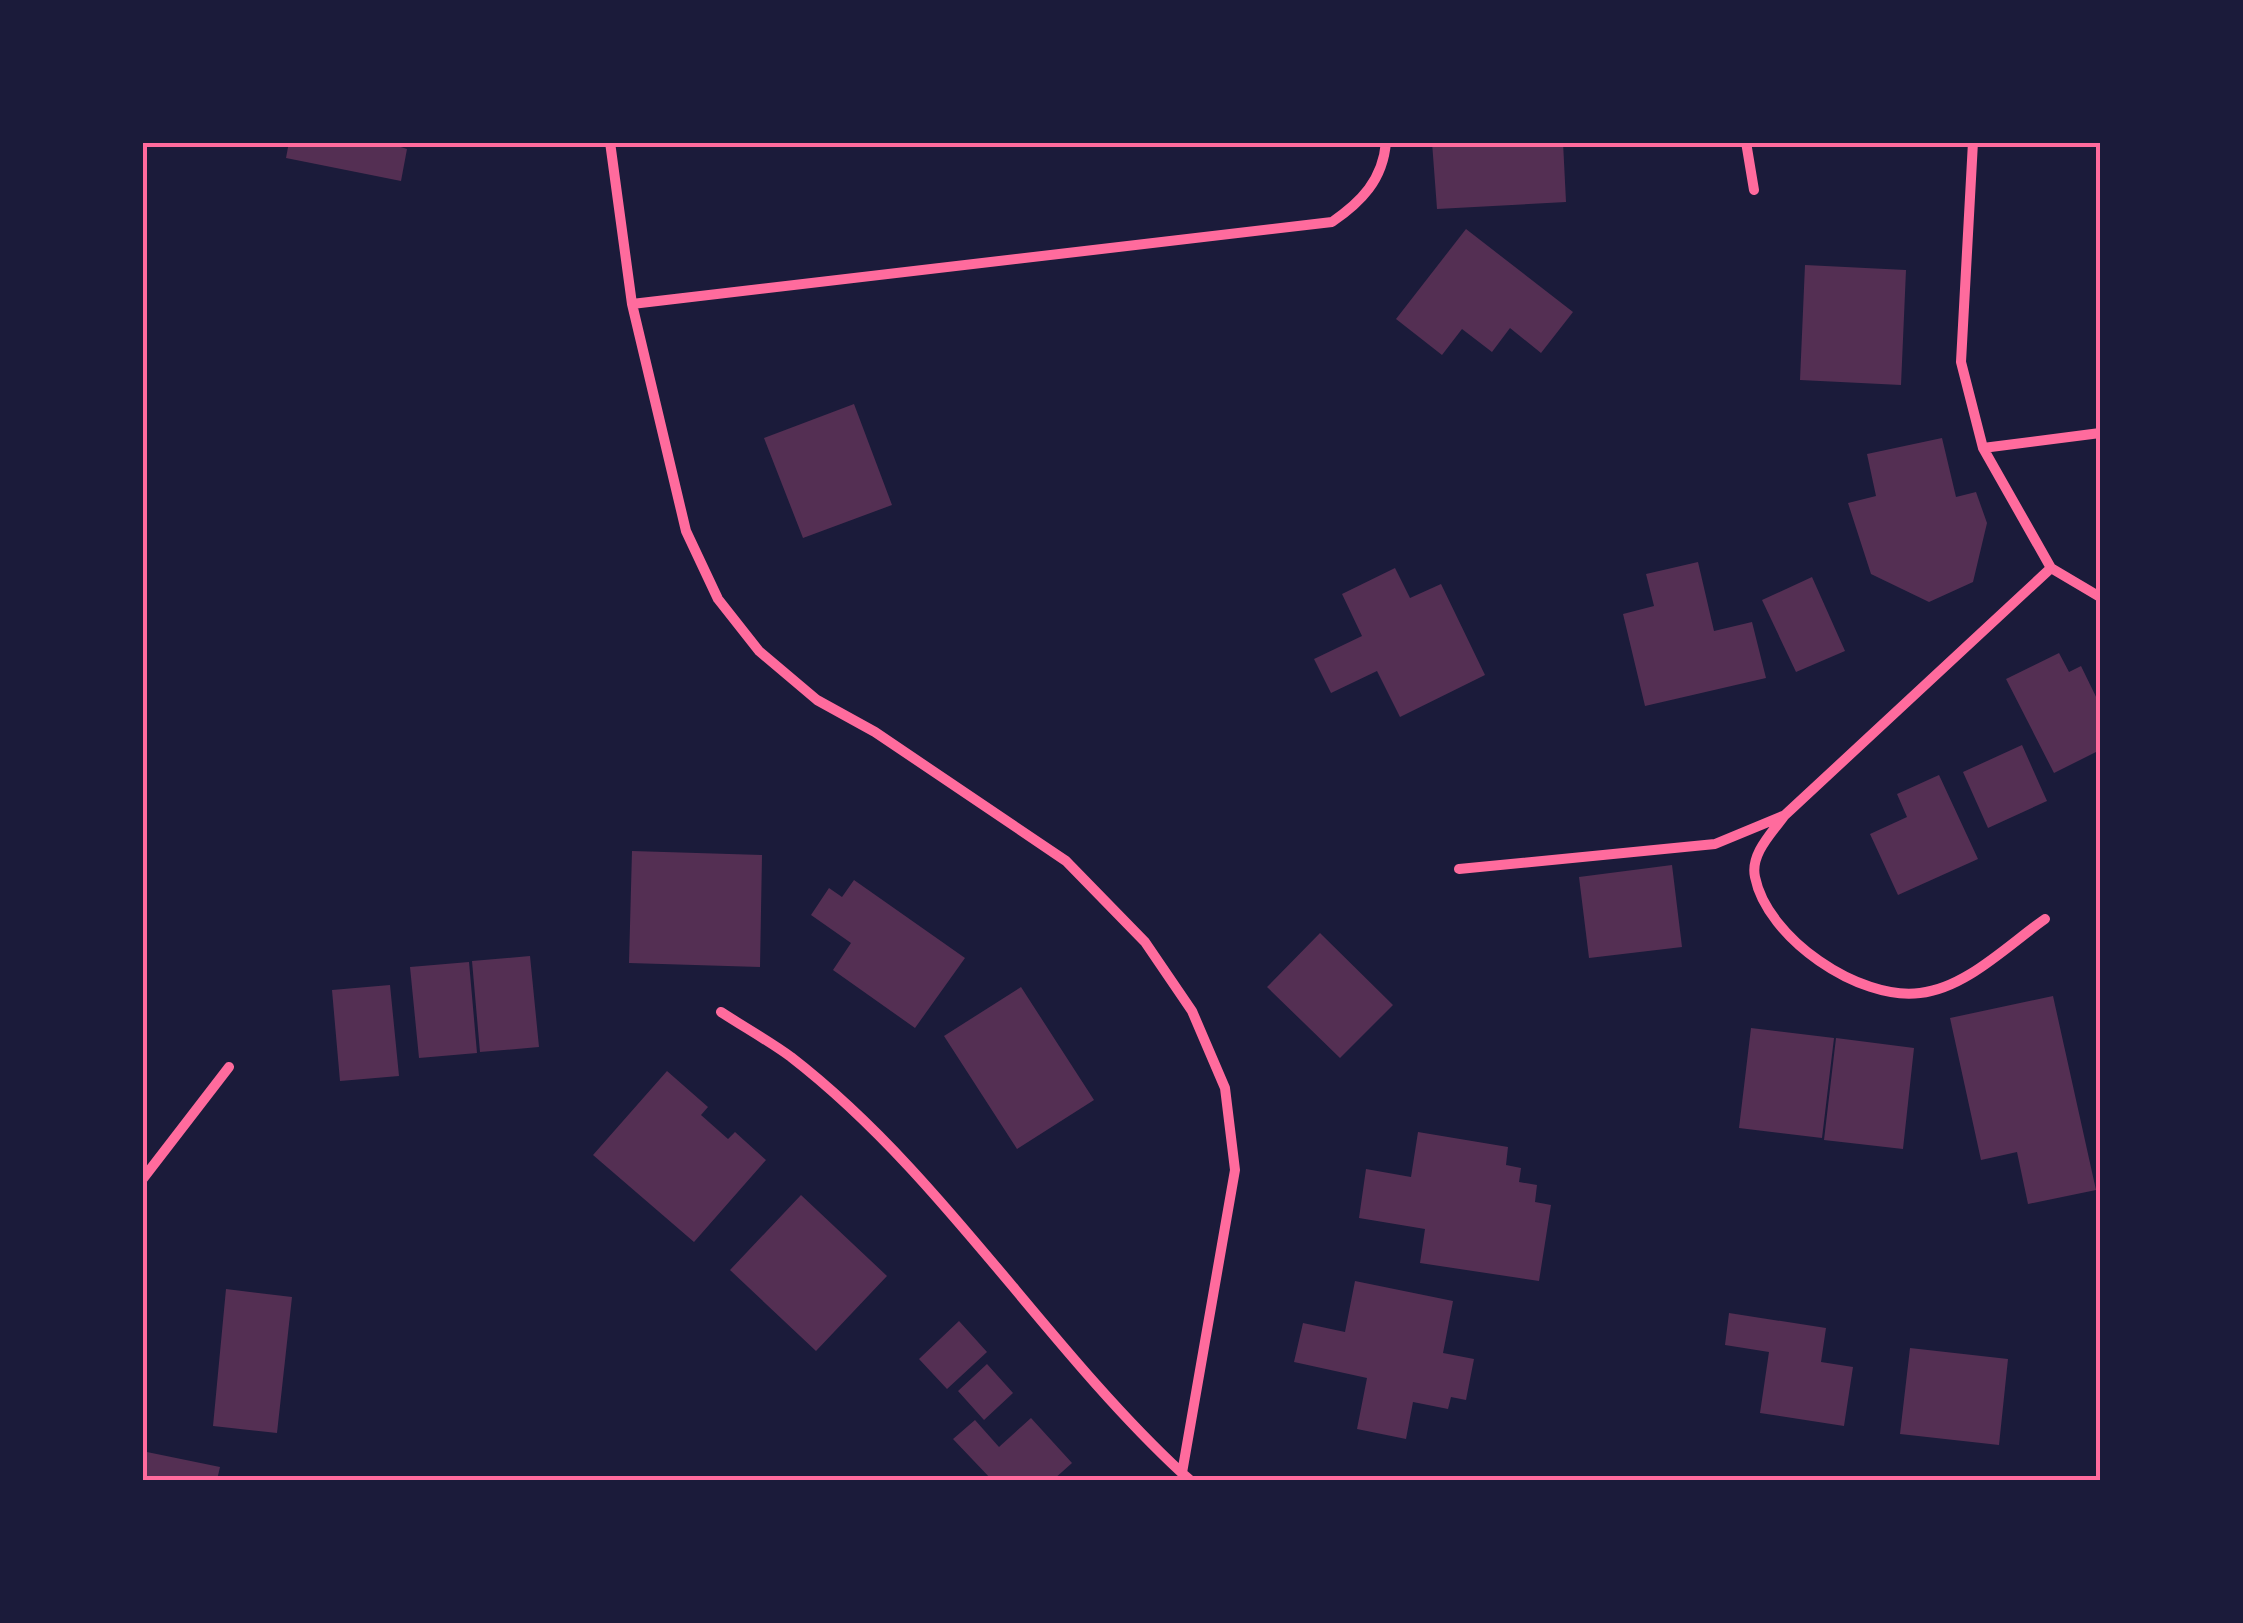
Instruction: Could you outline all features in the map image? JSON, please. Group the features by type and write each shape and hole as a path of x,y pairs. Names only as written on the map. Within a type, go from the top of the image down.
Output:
{"street":[{"path":"610,142 632,304 686,531 718,599 759,652 817,700 906,753 1066,861 1145,942 1192,1011 1225,1088 1235,1170 1186,1477"},
{"path":"632,304 1332,222 1357,204 1373,184 1386,142"},
{"path":"1746,142 1754,190"},
{"path":"1973,142 1962,362 1983,448 2052,568 2100,597"},
{"path":"1983,448 2100,433"},
{"path":"2045,919 1955,983 1920,994 1884,992 1852,980 1790,937 1766,904 1754,874 1759,850 1784,816 2052,568"},
{"path":"1460,870 1714,844 1784,816"},
{"path":"721,1012 791,1058 869,1128 972,1240 1131,1426 1186,1477"},
{"path":"142,1180 228,1067"}],"building":[{"path":"289,142 385,142 407,149 401,181 286,158"},
{"path":"1432,142 1563,142 1566,202 1437,209"},
{"path":"1466,229 1573,312 1541,353 1510,328 1492,352 1462,329 1442,355 1396,319"},
{"path":"1805,265 1906,270 1901,385 1800,380"},
{"path":"854,404 892,505 803,538 764,438"},
{"path":"1942,438 1956,497 1976,492 1987,523 1973,582 1929,602 1871,574 1848,503 1876,496 1867,454"},
{"path":"1698,562 1714,631 1752,622 1766,678 1645,706 1623,614 1654,606 1646,574"},
{"path":"1395,568 1410,598 1441,584 1485,675 1400,717 1377,671 1331,693 1314,659 1362,636 1342,594"},
{"path":"1812,577 1845,651 1796,672 1762,600"},
{"path":"2059,653 2069,672 2081,666 2100,705 2100,750 2054,773 2006,679"},
{"path":"2022,745 2047,801 1988,828 1963,772"},
{"path":"1939,775 1978,859 1898,895 1870,834 1907,817 1897,794"},
{"path":"632,851 762,855 760,967 629,963"},
{"path":"1672,865 1682,947 1589,958 1579,877"},
{"path":"854,880 965,958 915,1028 833,970 851,943 811,915 829,888 842,897"},
{"path":"1320,933 1393,1005 1340,1058 1267,987"},
{"path":"530,956 539,1047 480,1052 472,961"},
{"path":"469,962 477,1053 419,1058 410,967"},
{"path":"390,985 399,1076 340,1081 332,990"},
{"path":"1021,987 1094,1100 1017,1149 944,1036"},
{"path":"2053,996 2096,1190 2028,1204 2017,1152 1981,1160 1950,1018"},
{"path":"1751,1028 1834,1038 1822,1138 1739,1128"},
{"path":"1836,1038 1914,1048 1903,1149 1824,1140"},
{"path":"667,1071 708,1107 701,1115 728,1139 735,1132 766,1160 694,1242 593,1155"},
{"path":"1418,1132 1508,1147 1506,1165 1521,1168 1519,1182 1537,1185 1535,1202 1551,1205 1539,1281 1420,1263 1425,1229 1359,1218 1366,1169 1411,1177"},
{"path":"801,1195 887,1276 816,1351 730,1270"},
{"path":"1355,1281 1453,1301 1443,1353 1474,1359 1466,1400 1451,1397 1448,1409 1413,1402 1406,1439 1357,1429 1367,1378 1294,1362 1303,1323 1345,1332"},
{"path":"226,1289 292,1297 277,1433 213,1426"},
{"path":"1729,1313 1826,1328 1821,1362 1853,1367 1844,1426 1760,1413 1769,1352 1725,1345"},
{"path":"959,1321 987,1352 947,1389 919,1359"},
{"path":"1910,1348 2008,1359 1999,1445 1900,1434"},
{"path":"987,1364 1013,1393 984,1420 958,1391"},
{"path":"1031,1418 1072,1463 1053,1480 992,1480 953,1439 975,1420 999,1447"},
{"path":"142,1451 220,1467 217,1480 142,1480"}]}
